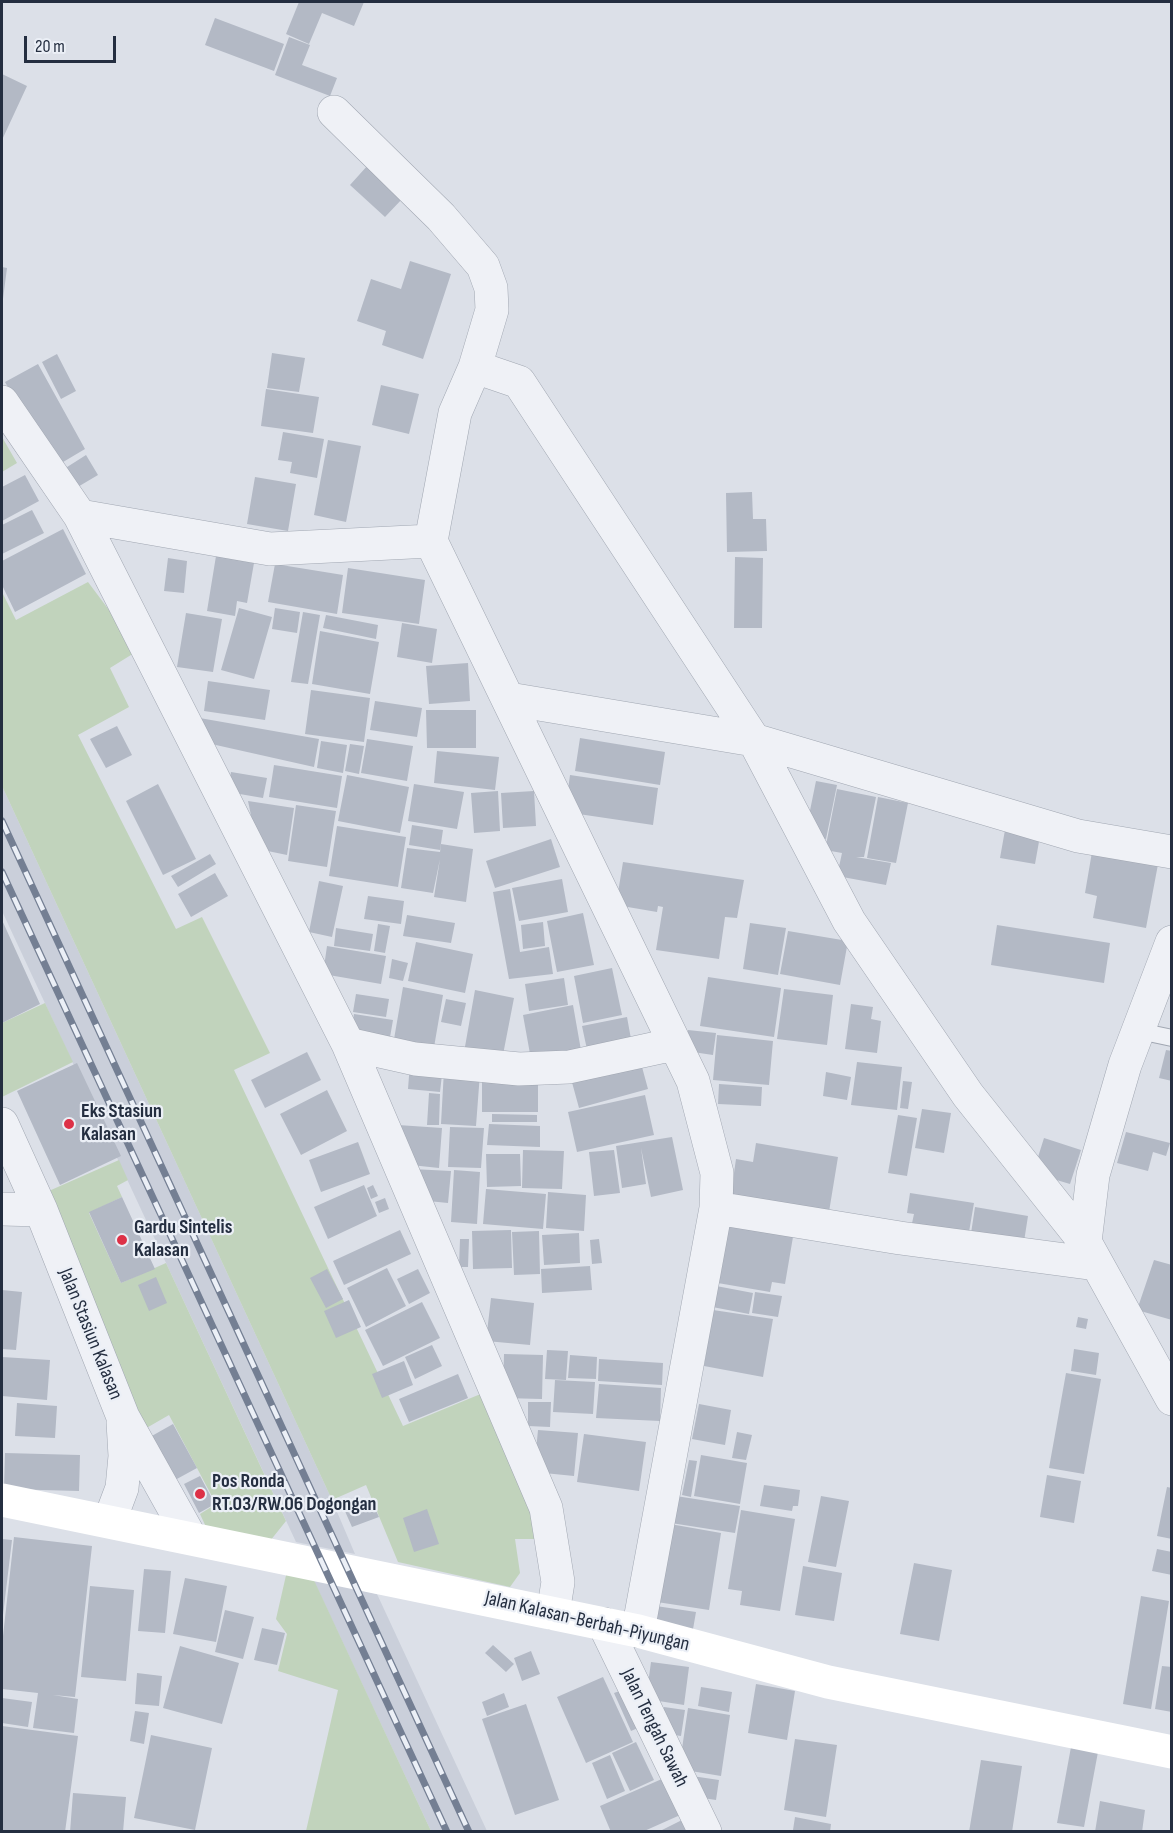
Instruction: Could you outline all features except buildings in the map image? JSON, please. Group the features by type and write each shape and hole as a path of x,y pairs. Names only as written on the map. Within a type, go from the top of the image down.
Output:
{"street":[{"path":"334,112 441,217 483,266 491,288 492,310 475,367 455,413 430,541 509,699 693,1081 708,1129 717,1173 716,1208 638,1631"},
{"path":"475,367 519,382 754,740 849,921 968,1095 1083,1256 1170,1392"},
{"path":"2,402 80,516 348,1044 546,1508 558,1582 553,1613"},
{"path":"80,516 270,549 430,541"},
{"path":"509,699 754,740 1078,836 1172,852"},
{"path":"1083,1256 1093,1175 1125,1065 1172,942"},
{"path":"348,1044 415,1059 519,1069 569,1067 675,1044"},
{"name":"Jalan Stasiun Kalasan","path":"2,1124 40,1210 123,1418 190,1538"},
{"path":"716,1208 889,1237 1083,1256"},
{"path":"2,1209 40,1210"},
{"path":"110,1520 122,1488 125,1456 123,1418"},
{"name":"Jalan Kalasan-Berbah-Piyungan","path":"2,1500 110,1520 638,1631 828,1682 1172,1752"},
{"name":"Jalan Tengah Sawah","path":"604,1624 705,1832"}],"lane":[{"path":"1139,1031 1172,1038"}],"shaded area":[{"path":"2,786 355,1554 296,1542 2,911"},
{"path":"313,1579 377,1594 487,1831 431,1831"}],"green space":[{"path":"2,437 17,463 2,472"},
{"path":"88,582 139,650 110,668 129,707 78,735 176,929 202,917 270,1053 234,1070 403,1426 483,1393 544,1528 536,1539 515,1539 520,1573 510,1587 398,1562 366,1485 332,1500 2,786 2,592 16,620"},
{"path":"45,1003 73,1062 2,1097 2,1023"},
{"path":"119,1160 128,1180 117,1186 122,1197 89,1213 121,1283 166,1263 286,1521 270,1541 206,1527 200,1514 216,1504 169,1415 143,1430 42,1194"},
{"path":"287,1571 313,1578 431,1831 306,1831 338,1690 278,1671 287,1634 276,1619"}],"railway":[{"path":"2,821 469,1832"},
{"path":"2,872 447,1832"}],"place":[{"name":"Eks Stasiun Kalasan","path":"69,1124"},
{"name":"Gardu Sintelis Kalasan","path":"122,1240"},
{"name":"Pos Ronda RT.03/RW.06 Dogongan","path":"200,1494"}]}
